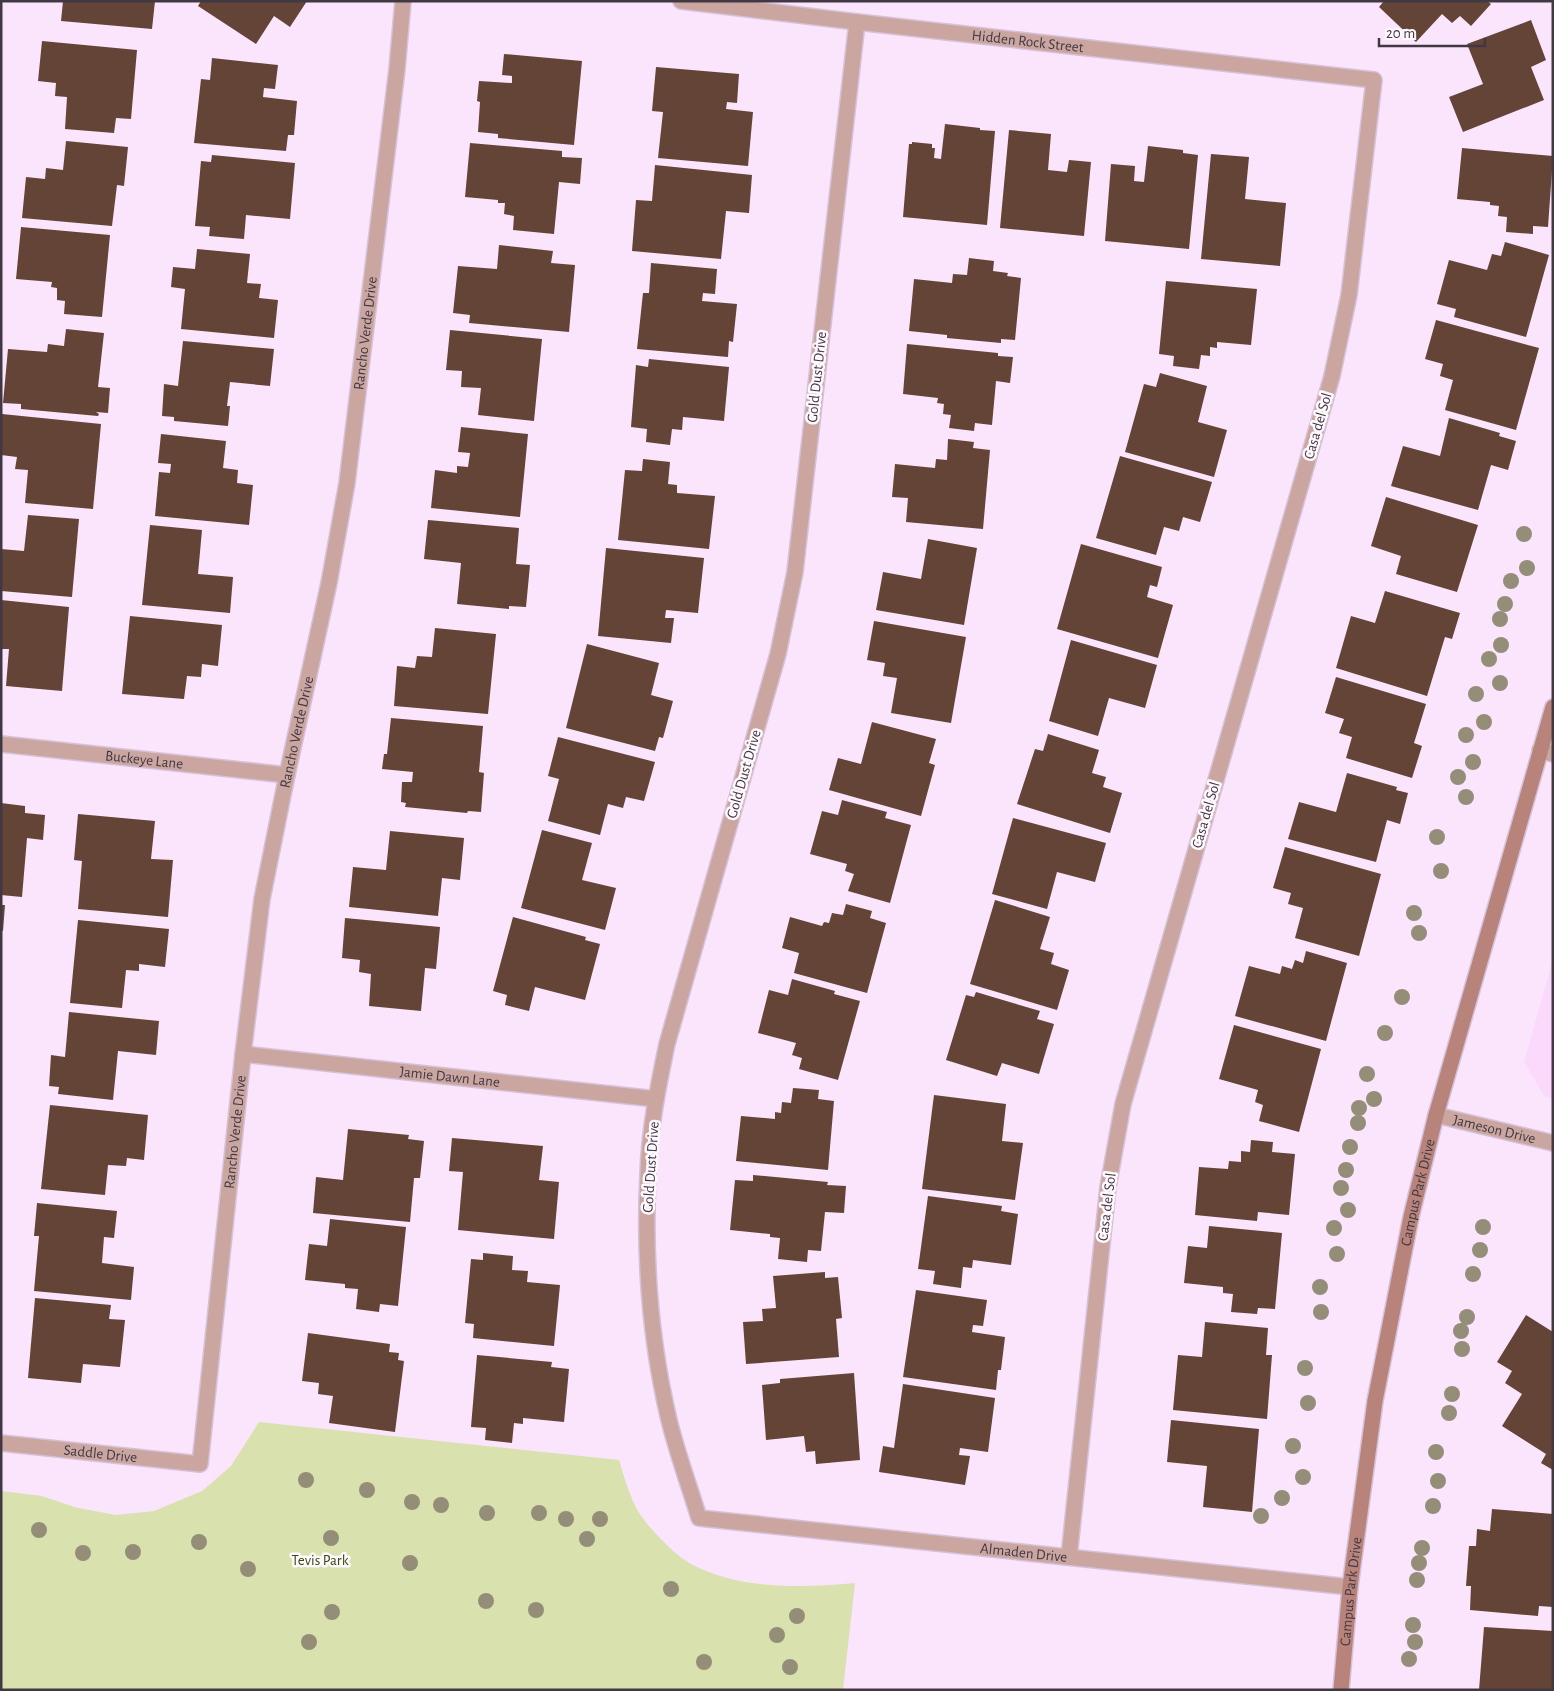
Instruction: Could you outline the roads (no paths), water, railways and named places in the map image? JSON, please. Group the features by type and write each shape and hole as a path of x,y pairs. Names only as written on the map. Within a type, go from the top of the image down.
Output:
{"street":[{"name":"Rancho Verde Drive","path":"200,1464 262,899 329,583 347,483 396,79 403,1"},
{"name":"Hidden Rock Street","path":"681,1 1374,80"},
{"name":"Gold Dust Drive","path":"699,1518 669,1420 655,1348 647,1252 648,1174 656,1099 667,1044 778,654 796,572 857,22"},
{"name":"Casa del Sol","path":"1069,1557 1108,1187 1123,1104 1332,376 1349,295 1374,80"},
{"name":"Campus Park Drive","path":"1341,1690 1350,1587 1375,1401 1411,1217 1436,1115 1547,752 1553,707"},
{"name":"Buckeye Lane","path":"1,744 287,775"},
{"name":"Jamie Dawn Lane","path":"244,1054 656,1099"},
{"name":"Jameson Drive","path":"1436,1115 1553,1142"},
{"name":"Saddle Drive","path":"1,1443 200,1464"},
{"name":"Almaden Drive","path":"699,1518 1350,1587"}],"park label":[{"name":"Tevis Park","path":"320,1560"}]}
